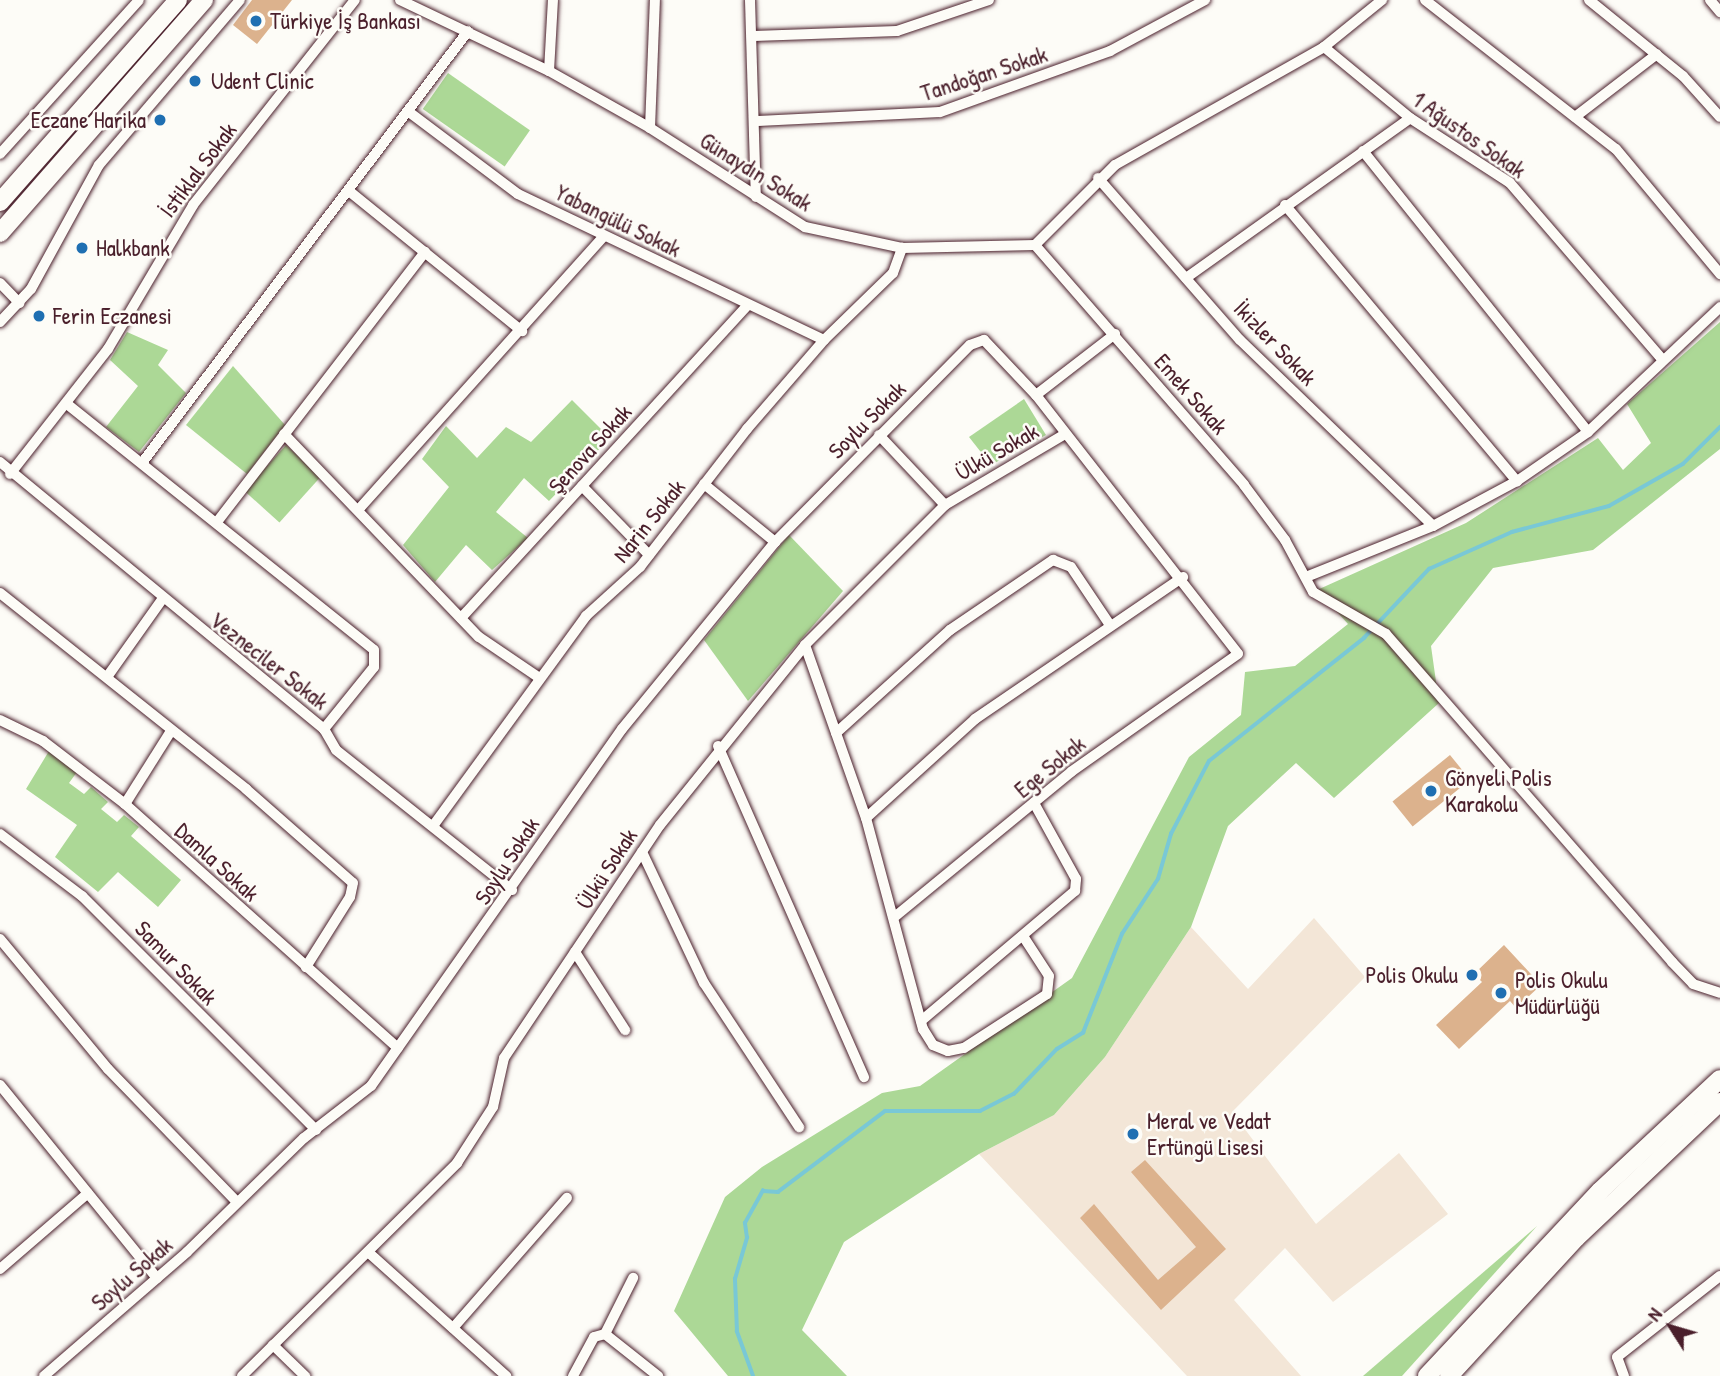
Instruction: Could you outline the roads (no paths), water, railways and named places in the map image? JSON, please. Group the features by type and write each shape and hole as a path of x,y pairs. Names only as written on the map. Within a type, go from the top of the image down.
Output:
{"highway":[{"path":"0,202 178,0"},
{"path":"0,233 204,0"},
{"path":"1427,1376 1600,1191 1720,1079"},
{"path":"1449,1376 1576,1238 1720,1102"}],"street":[{"path":"0,154 139,0"},
{"path":"0,322 19,303 99,165 240,0"},
{"name":"İstiklal Sokak","path":"10,474 120,330 193,205 355,0"},
{"name":"Günaydın Sokak","path":"400,0 549,71 650,128 806,227 902,248 1035,246"},
{"path":"549,71 553,0"},
{"path":"650,128 655,0"},
{"path":"750,0 758,121 756,197"},
{"path":"754,36 897,31 989,0"},
{"name":"Tandoğan Sokak","path":"758,121 940,112 1110,51 1205,0"},
{"path":"1035,246 1098,178 1324,47 1382,0"},
{"path":"1425,0 1626,160 1720,274"},
{"path":"1589,0 1657,54 1720,117"},
{"path":"1710,0 1720,12"},
{"path":"142,463 270,288 349,191 468,31"},
{"name":"1 Ağustos Sokak","path":"1324,47 1410,118 1510,184 1663,360"},
{"path":"1575,117 1657,54"},
{"name":"Yabangülü Sokak","path":"409,112 518,194 603,237 824,340"},
{"path":"1186,278 1410,118"},
{"path":"1363,151 1587,432"},
{"name":"İkizler Sokak","path":"1098,178 1240,340 1433,526"},
{"path":"349,191 522,331"},
{"path":"1285,205 1517,481"},
{"path":"359,509 522,331 603,237"},
{"name":"Emek Sokak","path":"1035,246 1115,334 1244,485 1322,600 1365,618 1386,634 1672,962 1693,984 1720,993"},
{"name":"Narin Sokak","path":"433,826 538,677 593,609 649,555 704,484 824,340 893,273 902,248"},
{"path":"217,522 425,252"},
{"path":"0,283 19,303"},
{"name":"Şenova Sokak","path":"461,618 748,305"},
{"path":"1306,577 1433,526 1517,481 1587,432 1720,307"},
{"path":"866,818 975,719 1183,577 1036,395 1115,334"},
{"name":"Soylu Sokak","path":"44,1376 158,1278 316,1130 365,1092 512,890 622,729 775,542 879,435 976,341 992,345 1036,395"},
{"path":"66,404 369,646 376,661 324,729"},
{"path":"284,433 486,644 538,677"},
{"path":"879,435 945,505"},
{"name":"Ülkü Sokak","path":"242,1376 450,1172 483,1126 496,1100 504,1058 642,852 718,746 805,645 945,505 1066,435"},
{"name":"Vezneciler Sokak","path":"0,462 10,474 161,600 324,729 336,750 512,890"},
{"path":"704,484 775,542"},
{"path":"582,486 649,555"},
{"path":"836,733 950,630 1053,560 1068,563 1110,625"},
{"name":"Ege Sokak","path":"896,916 1100,751 1236,659 1236,647 1183,577"},
{"path":"0,593 107,677 353,883 350,897 306,967"},
{"path":"107,677 161,600"},
{"path":"805,645 866,818 896,916 921,1021 933,1045 954,1051 982,1039 1044,997 1051,979 1023,936"},
{"name":"Damla Sokak","path":"0,720 43,741 125,804 398,1048"},
{"path":"125,804 171,731"},
{"path":"718,746 864,1077"},
{"path":"921,1021 1023,936 1077,886 1034,803"},
{"name":"Samur Sokak","path":"0,834 82,896 316,1130"},
{"path":"642,852 704,983 799,1127"},
{"path":"0,939 108,1069 237,1202"},
{"path":"575,952 625,1030"},
{"path":"0,1085 158,1278"},
{"path":"0,1269 88,1193"},
{"path":"453,1328 567,1198"},
{"path":"368,1252 506,1376"},
{"path":"1624,1376 1617,1357 1720,1276"},
{"path":"573,1376 594,1337 605,1334 633,1278"},
{"path":"605,1334 658,1376"},
{"path":"273,1345 305,1376"}],"waterway":[{"path":"753,1376 737,1332 735,1279 747,1238 745,1223 763,1191 778,1192 885,1111 980,1111 1014,1094 1057,1049 1083,1033 1122,934 1158,879 1171,834 1209,761 1364,638 1429,569 1512,532 1609,506 1683,464 1720,427"}],"place":[{"name":"Türkiye İş Bankası","path":"256,21"},
{"name":"Udent Clinic","path":"195,81"},
{"name":"Eczane Harika","path":"160,120"},
{"name":"Halkbank","path":"82,248"},
{"name":"Ferin Eczanesi","path":"39,316"},
{"name":"Gönyeli Polis Karakolu","path":"1431,791"},
{"name":"Polis Okulu","path":"1472,975"},
{"name":"Polis Okulu Müdürlüğü","path":"1501,993"},
{"name":"Meral ve Vedat Ertüngü Lisesi","path":"1133,1134"}]}
